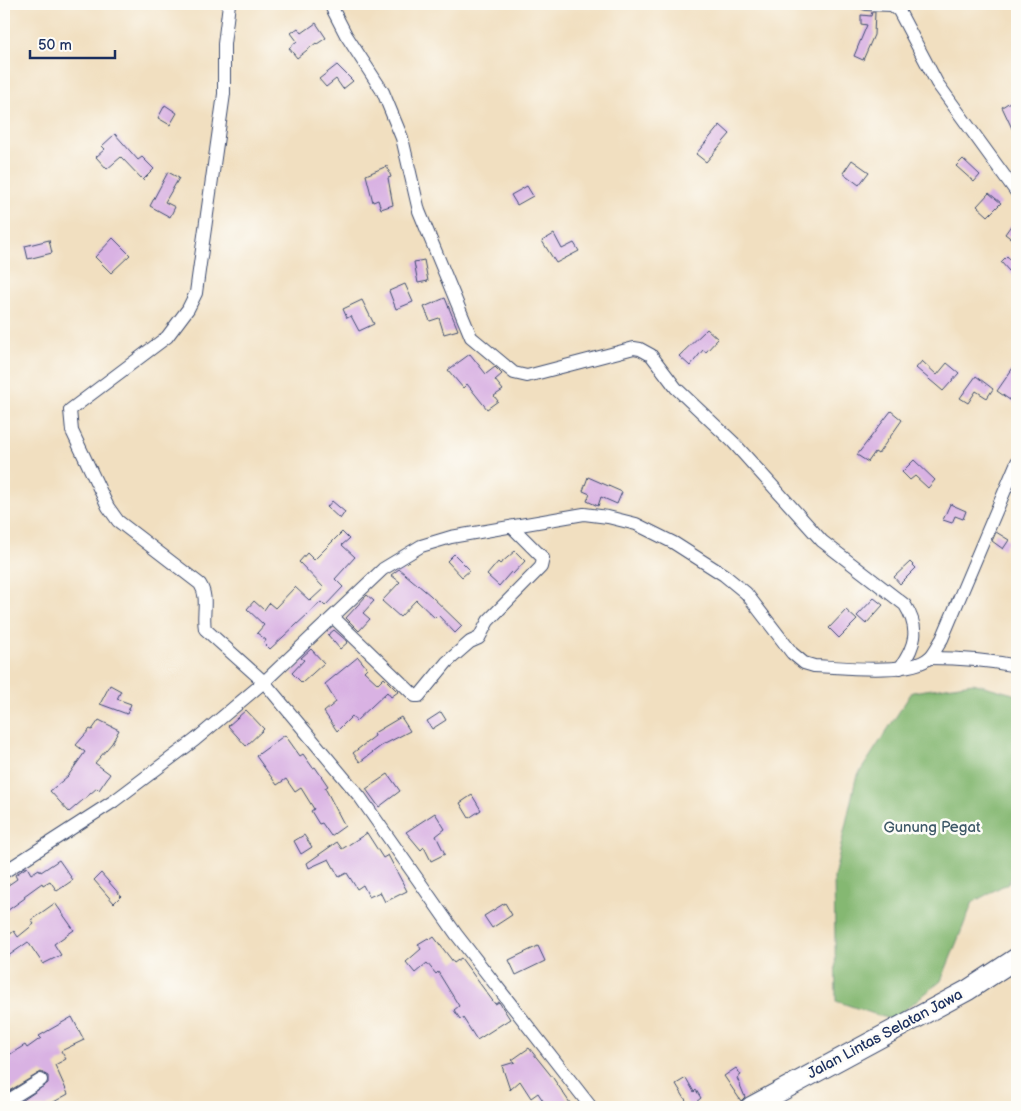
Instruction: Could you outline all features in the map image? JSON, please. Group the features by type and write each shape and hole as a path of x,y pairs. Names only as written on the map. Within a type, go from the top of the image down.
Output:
{"highway":[{"name":"Jalan Lintas Selatan Jawa","path":"751,1107 968,990 1017,958"}],"street":[{"path":"229,4 224,44 224,94 196,293 178,325 167,337 70,410 72,432 113,514 118,520 200,584 204,591 203,619 205,629 264,682 360,797 456,934 591,1107"},
{"path":"330,4 346,35 383,92 402,138 419,211 471,336 514,373 527,376 634,348 645,350 676,388 697,410 733,442 822,541 905,605 914,618 915,633 909,654 900,668"},
{"path":"866,4 892,6 900,11 937,83 1017,193"},
{"path":"929,658 942,639 956,609 1003,491 1017,462"},
{"path":"4,872 114,801 195,740 264,682 334,618 383,569 422,546 451,537 584,514 608,517 636,524 694,555 746,593 792,653 804,663 814,666 900,668 929,658 962,659 1017,666"},
{"path":"334,618 415,696 419,696 452,657 479,638 488,621 541,567 543,558 512,527"},
{"path":"4,1103 41,1080"}],"green space":[{"name":"Gunung Pegat","path":"973,683 1017,695 1017,871 1008,883 973,902 941,981 892,1020 836,1001 834,877 856,778 912,692"}],"building":[{"path":"872,12 875,12 874,35 863,60 854,56 867,25 861,24 861,15 871,16"},
{"path":"316,23 326,38 316,43 297,58 289,48 297,41 291,33 298,28 302,33"},
{"path":"337,65 353,81 343,89 336,79 326,87 319,79"},
{"path":"1010,102 1017,114 1017,139 1002,107"},
{"path":"165,105 177,113 170,125 158,118"},
{"path":"720,125 730,134 706,162 696,154"},
{"path":"115,134 138,160 142,157 154,169 143,180 121,157 107,169 96,157 105,149 102,146"},
{"path":"963,159 980,175 974,182 956,166"},
{"path":"852,160 869,172 859,185 843,173"},
{"path":"387,166 391,177 388,178 393,205 381,209 378,200 373,202 366,175"},
{"path":"168,172 179,178 165,202 175,207 170,217 150,206"},
{"path":"527,186 533,196 517,205 511,195"},
{"path":"989,193 1001,203 988,216 977,206"},
{"path":"1017,217 1017,243 1005,234"},
{"path":"554,234 562,249 574,243 579,251 556,263 542,241"},
{"path":"113,238 130,255 111,273 95,257"},
{"path":"49,240 52,253 28,259 25,246"},
{"path":"1007,256 1017,267 1017,280 1001,262"},
{"path":"424,260 428,281 418,283 414,262"},
{"path":"405,284 413,302 396,309 389,291"},
{"path":"445,298 458,330 444,334 439,318 430,321 424,307"},
{"path":"362,300 374,324 359,331 351,316 347,318 343,309"},
{"path":"707,329 718,339 706,352 703,350 690,366 679,356"},
{"path":"470,354 486,374 495,367 502,374 495,380 503,390 494,396 498,401 487,409 467,384 463,388 448,370"},
{"path":"922,361 937,375 947,363 959,373 943,391 916,368"},
{"path":"1017,362 1017,405 997,391"},
{"path":"976,376 993,389 987,398 976,391 968,403 960,398"},
{"path":"891,411 902,420 878,454 875,452 868,462 857,455"},
{"path":"914,460 935,480 928,488 915,476 910,480 902,472"},
{"path":"588,477 622,492 617,504 601,497 598,506 587,501 590,494 583,491"},
{"path":"332,501 345,512 340,519 327,507"},
{"path":"950,504 966,511 963,519 955,516 952,523 943,520"},
{"path":"342,532 349,539 342,545 355,557 335,579 343,587 325,606 321,602 270,649 264,643 266,640 257,633 264,625 247,609 254,601 264,610 269,603 275,608 295,587 310,601 324,588 299,562 307,553 314,560"},
{"path":"996,532 1009,540 1003,549 992,541"},
{"path":"515,551 525,561 513,574 511,572 499,586 487,575 498,562 500,564"},
{"path":"454,554 470,570 462,577 447,561"},
{"path":"910,562 916,568 900,584 894,577"},
{"path":"399,569 430,595 462,626 455,633 438,615 435,618 416,600 400,617 382,601 400,582 391,575"},
{"path":"367,595 374,601 363,613 370,619 359,631 346,618"},
{"path":"874,598 883,605 866,624 857,616"},
{"path":"846,610 857,620 839,638 829,628"},
{"path":"334,630 348,642 340,649 328,635"},
{"path":"311,649 324,663 302,683 292,673 304,660 301,658"},
{"path":"358,657 367,668 364,671 378,684 384,678 398,692 391,697 387,692 356,721 352,716 337,731 324,712 336,702 325,684"},
{"path":"110,685 121,691 117,699 131,704 127,714 100,704"},
{"path":"246,710 264,729 246,746 228,726"},
{"path":"441,712 446,720 432,729 427,721"},
{"path":"401,717 410,731 381,746 360,762 353,753 375,736 374,733"},
{"path":"99,720 119,730 112,743 95,763 110,774 99,790 97,788 69,812 50,791 68,776 85,752 76,745 90,729 92,730"},
{"path":"285,735 300,756 303,754 313,768 315,767 328,786 325,788 345,826 331,836 322,823 319,824 311,811 314,809 301,788 295,792 286,779 277,785 256,756"},
{"path":"388,774 400,791 379,807 366,789"},
{"path":"472,795 481,810 469,818 460,803"},
{"path":"435,813 445,829 436,836 445,854 431,861 424,847 421,850 406,832"},
{"path":"367,833 383,858 388,855 407,891 385,902 380,892 369,897 363,885 357,889 347,873 339,877 329,859 309,868 307,863 337,842 342,849"},
{"path":"304,835 312,847 301,854 294,841"},
{"path":"59,860 73,880 57,891 50,881 43,885 42,883 4,913 4,888 17,879 15,875 27,867 31,874 39,869 41,872"},
{"path":"101,873 121,896 114,903 94,880"},
{"path":"55,903 74,930 54,944 61,955 43,964 28,942 4,959 4,939 14,931 18,937 34,924 31,920"},
{"path":"505,903 512,915 492,928 484,916"},
{"path":"434,937 454,963 461,958 495,1004 499,1002 510,1019 477,1040 463,1018 460,1019 454,1010 459,1006 438,972 436,974 427,963 415,973 406,962 421,949 418,944"},
{"path":"538,946 545,961 516,975 509,960"},
{"path":"72,1017 84,1040 61,1051 66,1059 55,1065 68,1094 45,1107 26,1107 22,1101 48,1083 48,1076 41,1072 4,1094 4,1058 25,1045 27,1048 41,1038 39,1036"},
{"path":"529,1048 570,1103 564,1107 547,1107 538,1093 531,1098 520,1081 510,1090 502,1066 515,1062 512,1060"},
{"path":"736,1068 741,1075 737,1078 745,1097 741,1101 724,1076"},
{"path":"686,1078 694,1092 696,1090 701,1098 690,1107 676,1084"}]}
